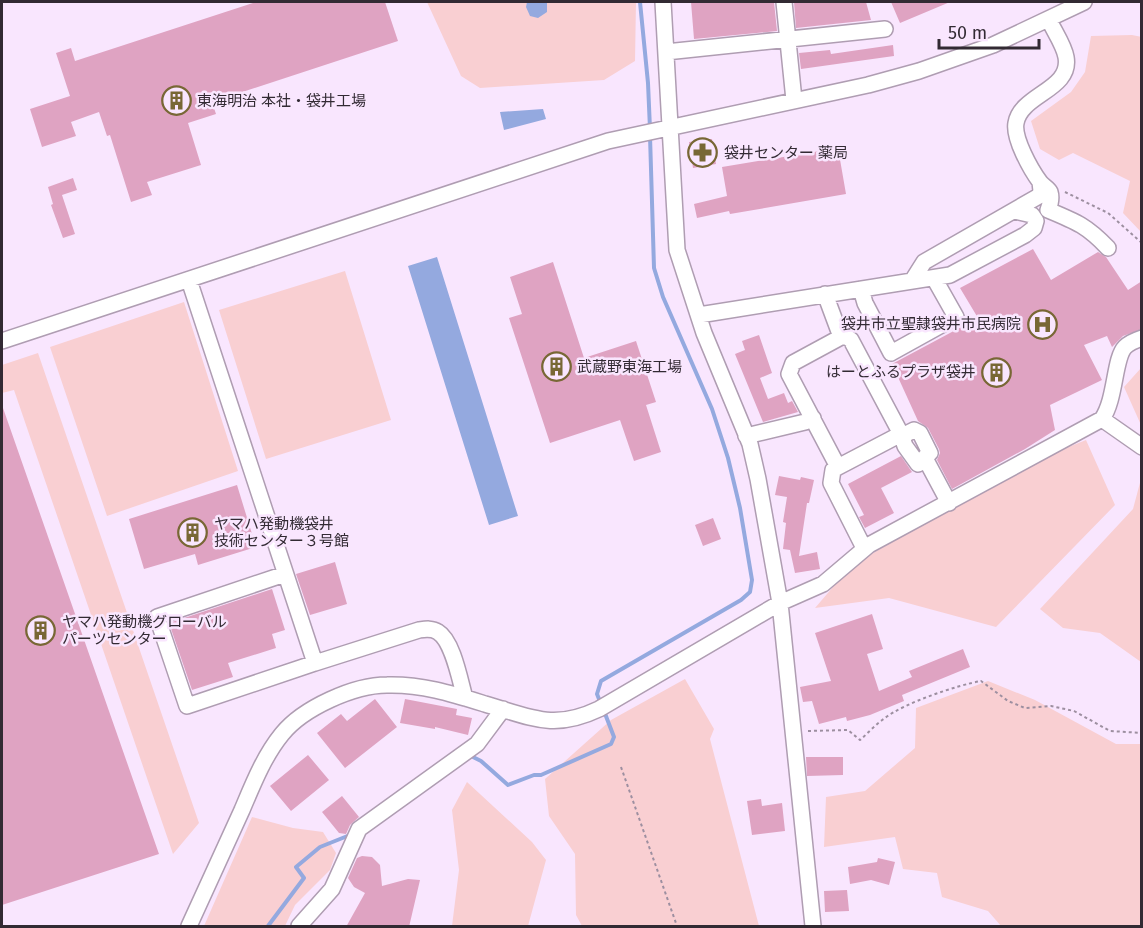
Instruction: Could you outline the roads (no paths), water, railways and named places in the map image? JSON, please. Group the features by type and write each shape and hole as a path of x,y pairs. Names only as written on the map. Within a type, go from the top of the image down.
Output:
{"street":[{"path":"663,2 677,250 704,333 746,436 758,479 780,603 813,927"},
{"path":"784,2 794,100"},
{"path":"2,341 608,141 868,85 919,71 993,45 1084,2"},
{"path":"699,315 950,275 1034,228 1036,221 1048,210 1051,201 1016,139 1016,123 1024,106 1054,85 1062,77 1066,67 1066,57 1048,20"},
{"path":"666,52 885,29"},
{"path":"912,281 924,262 1016,211 1039,196 1045,187"},
{"path":"1048,210 1090,229 1108,248"},
{"path":"1016,211 1032,215 1036,221"},
{"path":"861,289 865,303 891,353 956,317 934,278"},
{"path":"189,280 315,663"},
{"path":"825,294 841,337"},
{"path":"838,467 789,374 792,363 841,337 847,337 850,340 901,435"},
{"path":"189,927 265,758 283,732 304,714 327,701 356,690 385,684 435,689 542,720 563,721 581,717 599,709 780,603 823,584 864,548 1102,419 1113,391 1120,353 1126,345 1142,338"},
{"path":"746,436 813,418"},
{"path":"1102,419 1142,447"},
{"path":"864,548 831,483 833,470 838,467 914,430 920,433 930,453 925,457 926,460 949,503"},
{"path":"285,574 157,616 187,706 315,663 419,630 429,629 444,638 450,649 465,698"},
{"path":"298,927 332,889 358,829 477,744 503,709"}],"water":[{"path":"527,2 547,2 547,12 538,18 530,16 526,7"},
{"path":"543,109 546,119 504,130 500,112"},
{"path":"437,257 518,516 489,525 408,266"}],"waterway":[{"path":"640,2 650,129"},
{"path":"601,704 597,694 601,681 741,600 750,592 752,580 740,508 728,458 712,409 663,297 654,268 650,136"},
{"path":"469,755 481,761 508,785 534,775 541,775 611,744 614,737 604,711"},
{"path":"268,926 304,878 296,867 320,847 350,835"}],"place":[{"name":"東海明治 本社・袋井工場","path":"176,101"},
{"name":"袋井センター 薬局","path":"703,153"},
{"name":"袋井市立聖隷袋井市民病院","path":"1042,324"},
{"name":"武蔵野東海工場","path":"556,367"},
{"name":"はーとふるプラザ袋井","path":"997,372"},
{"name":"ヤマハ発動機袋井 技術センター３号館","path":"193,533"},
{"name":"ヤマハ発動機グローバル パーツセンター","path":"41,631"}]}
